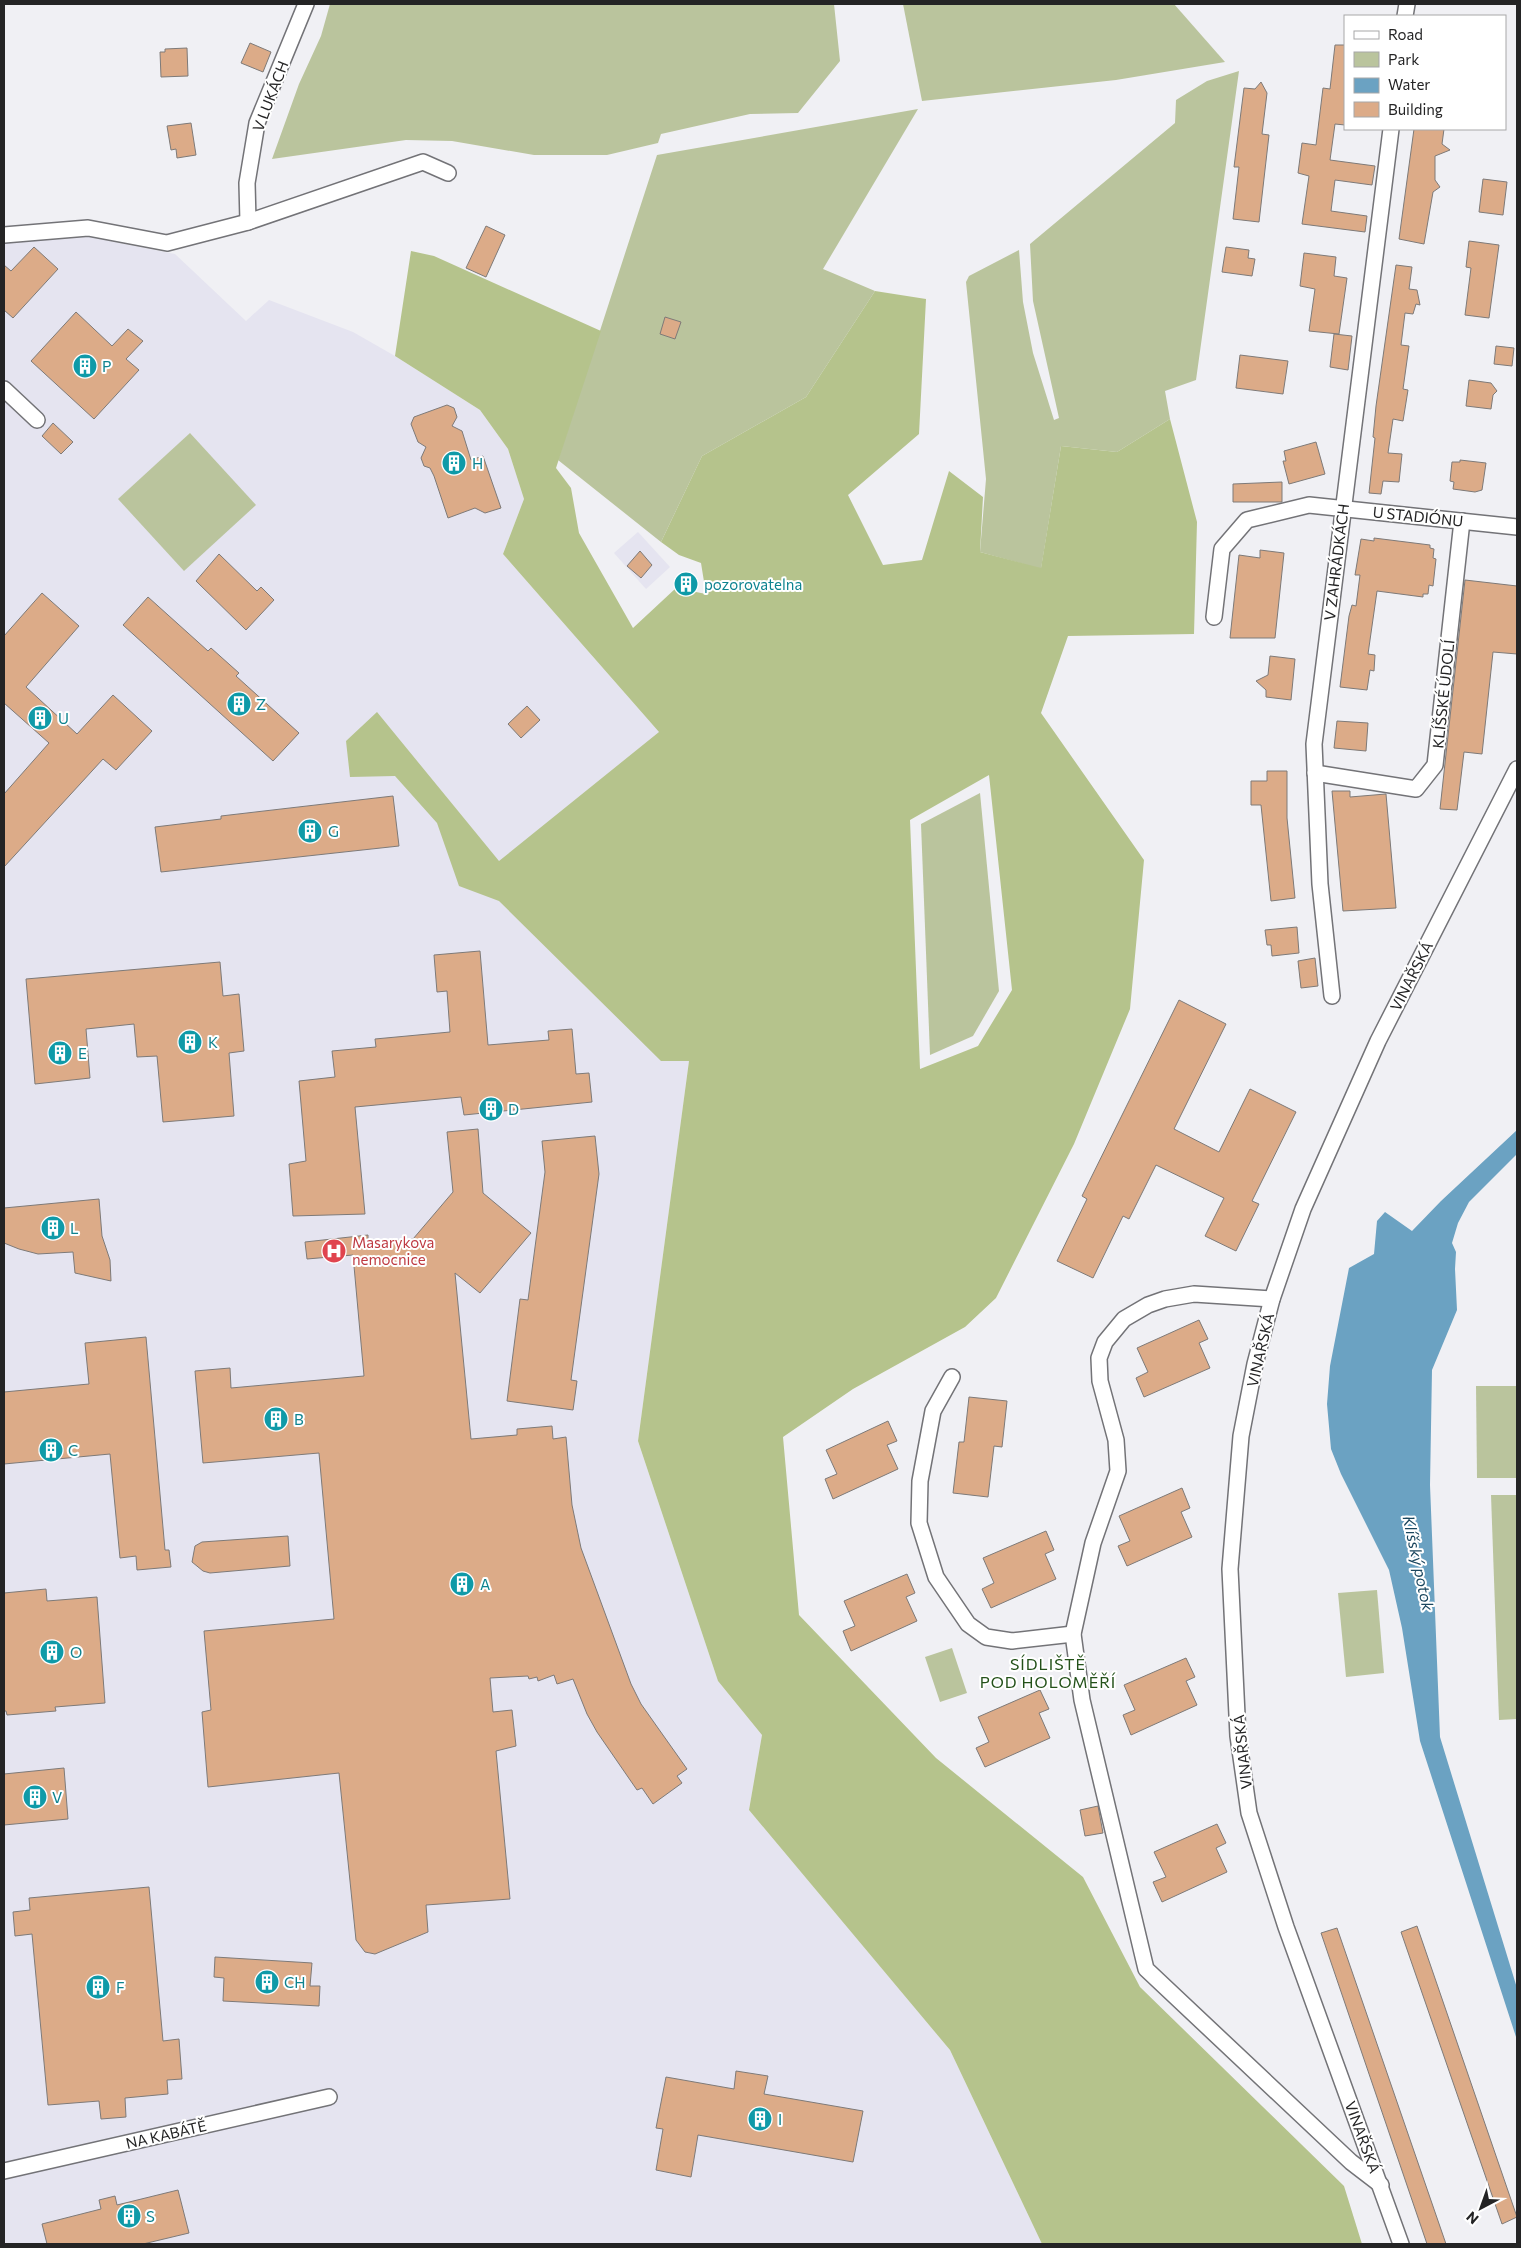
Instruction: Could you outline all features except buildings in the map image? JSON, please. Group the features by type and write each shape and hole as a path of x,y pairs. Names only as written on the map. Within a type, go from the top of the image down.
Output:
{"street":[{"name":"V LUKÁCH","path":"248,222 247,183 257,123 306,4"},
{"name":"V ZAHRÁDKÁCH","path":"1332,996 1320,884 1314,744 1391,130"},
{"path":"4,235 88,228 167,243 248,222 424,162 448,173"},
{"path":"4,389 37,420"},
{"name":"U STADIÓNU","path":"1214,617 1222,549 1246,520 1309,505 1517,527"},
{"name":"KLÍŠSKÉ ÚDOLÍ","path":"1315,773 1416,790 1436,765 1462,521"},
{"name":"VINAŘSKÁ","path":"1401,2244 1286,1927 1249,1814 1238,1736 1230,1569 1241,1436 1255,1364 1272,1299 1303,1209 1378,1041 1517,769"},
{"name":"VINAŘSKÁ","path":"1272,1299 1194,1294 1165,1299 1148,1305 1124,1319 1105,1342 1099,1358 1100,1381 1116,1440 1118,1471 1093,1543 1073,1634 1082,1700 1146,1969 1351,2162 1381,2185"},
{"path":"952,1377 933,1411 920,1482 919,1523 936,1576 968,1624 986,1637 1012,1642 1073,1634"},
{"name":"NA KABÁTĚ","path":"4,2171 329,2097"}],"shaded area":[{"name":"Masarykova nemocnice","path":"89,237 175,254 246,321 269,300 353,332 395,356 480,410 508,449 524,499 503,554 659,732 689,1061 638,1441 718,1681 762,1735 749,1810 950,2050 1042,2244 4,2244 4,243"},
{"path":"638,532 670,567 646,589 614,553"}],"green space":[{"path":"330,4 834,4 840,61 798,113 750,114 661,134 658,143 607,155 534,155 452,141 406,140 272,159 299,84 321,36"},
{"path":"903,4 1174,4 1225,62 1116,80 922,101"},
{"path":"1239,71 1196,380 1165,391 1170,419 1117,452 1061,446 1041,569 980,552 986,479 966,282 969,276 1019,250 1023,302 1033,353 1054,420 1059,418 1033,301 1030,244 1175,123 1176,100 1207,81"},
{"path":"918,109 823,269 875,291 806,397 702,456 661,542 558,460 657,155"},
{"path":"411,251 434,256 601,331 556,468 571,488 579,533 633,628 676,588 706,594 701,563 679,555 661,542 702,456 806,397 875,291 926,299 919,434 848,495 883,565 922,560 949,471 983,497 980,552 1041,568 1061,446 1117,452 1170,419 1197,522 1194,634 1068,636 1041,713 1144,860 1130,1009 1074,1144 996,1298 965,1327 853,1389 783,1437 799,1615 936,1758 1083,1877 1140,1987 1344,2186 1362,2244 1042,2244 950,2050 749,1810 762,1735 718,1681 638,1441 689,1061 661,1061 499,901 459,886 437,823 395,776 350,777 346,741 377,712 499,861 659,732 503,554 524,499 508,449 480,410 395,356","holes":["989,775 1012,990 978,1046 920,1069 910,820"]},
{"path":"190,433 256,505 184,571 118,499"},
{"path":"980,793 999,991 973,1036 930,1055 921,824"},
{"path":"1476,1386 1517,1386 1517,1478 1477,1478"},
{"path":"1491,1495 1517,1495 1517,1719 1499,1720"},
{"path":"1377,1590 1384,1673 1346,1677 1338,1593"},
{"path":"952,1648 967,1693 940,1702 925,1657"}],"water":[{"name":"Klíšský potok","path":"1517,1130 1517,1154 1469,1202 1458,1223 1452,1243 1456,1252 1457,1310 1432,1370 1430,1485 1440,1737 1517,1988 1517,2040 1420,1741 1402,1628 1389,1570 1341,1474 1331,1449 1327,1404 1330,1366 1349,1268 1374,1254 1377,1221 1385,1212 1412,1231 1441,1201"}],"place":[{"name":"P","path":"85,366"},
{"name":"H","path":"454,463"},
{"name":"pozorovatelna","path":"686,584"},
{"name":"Z","path":"239,704"},
{"name":"U","path":"40,718"},
{"name":"G","path":"310,831"},
{"name":"K","path":"190,1042"},
{"name":"E","path":"60,1053"},
{"name":"D","path":"491,1109"},
{"name":"L","path":"53,1228"},
{"name":"Masarykova nemocnice","path":"334,1251"},
{"name":"B","path":"276,1419"},
{"name":"C","path":"51,1450"},
{"name":"A","path":"462,1584"},
{"name":"O","path":"52,1652"},
{"name":"V","path":"35,1797"},
{"name":"CH","path":"267,1982"},
{"name":"F","path":"98,1987"},
{"name":"I","path":"760,2119"},
{"name":"S","path":"129,2216"}],"district":[{"name":"SÍDLIŠTĚ POD HOLOMĚŘÍ","path":"1048,1672"}]}
